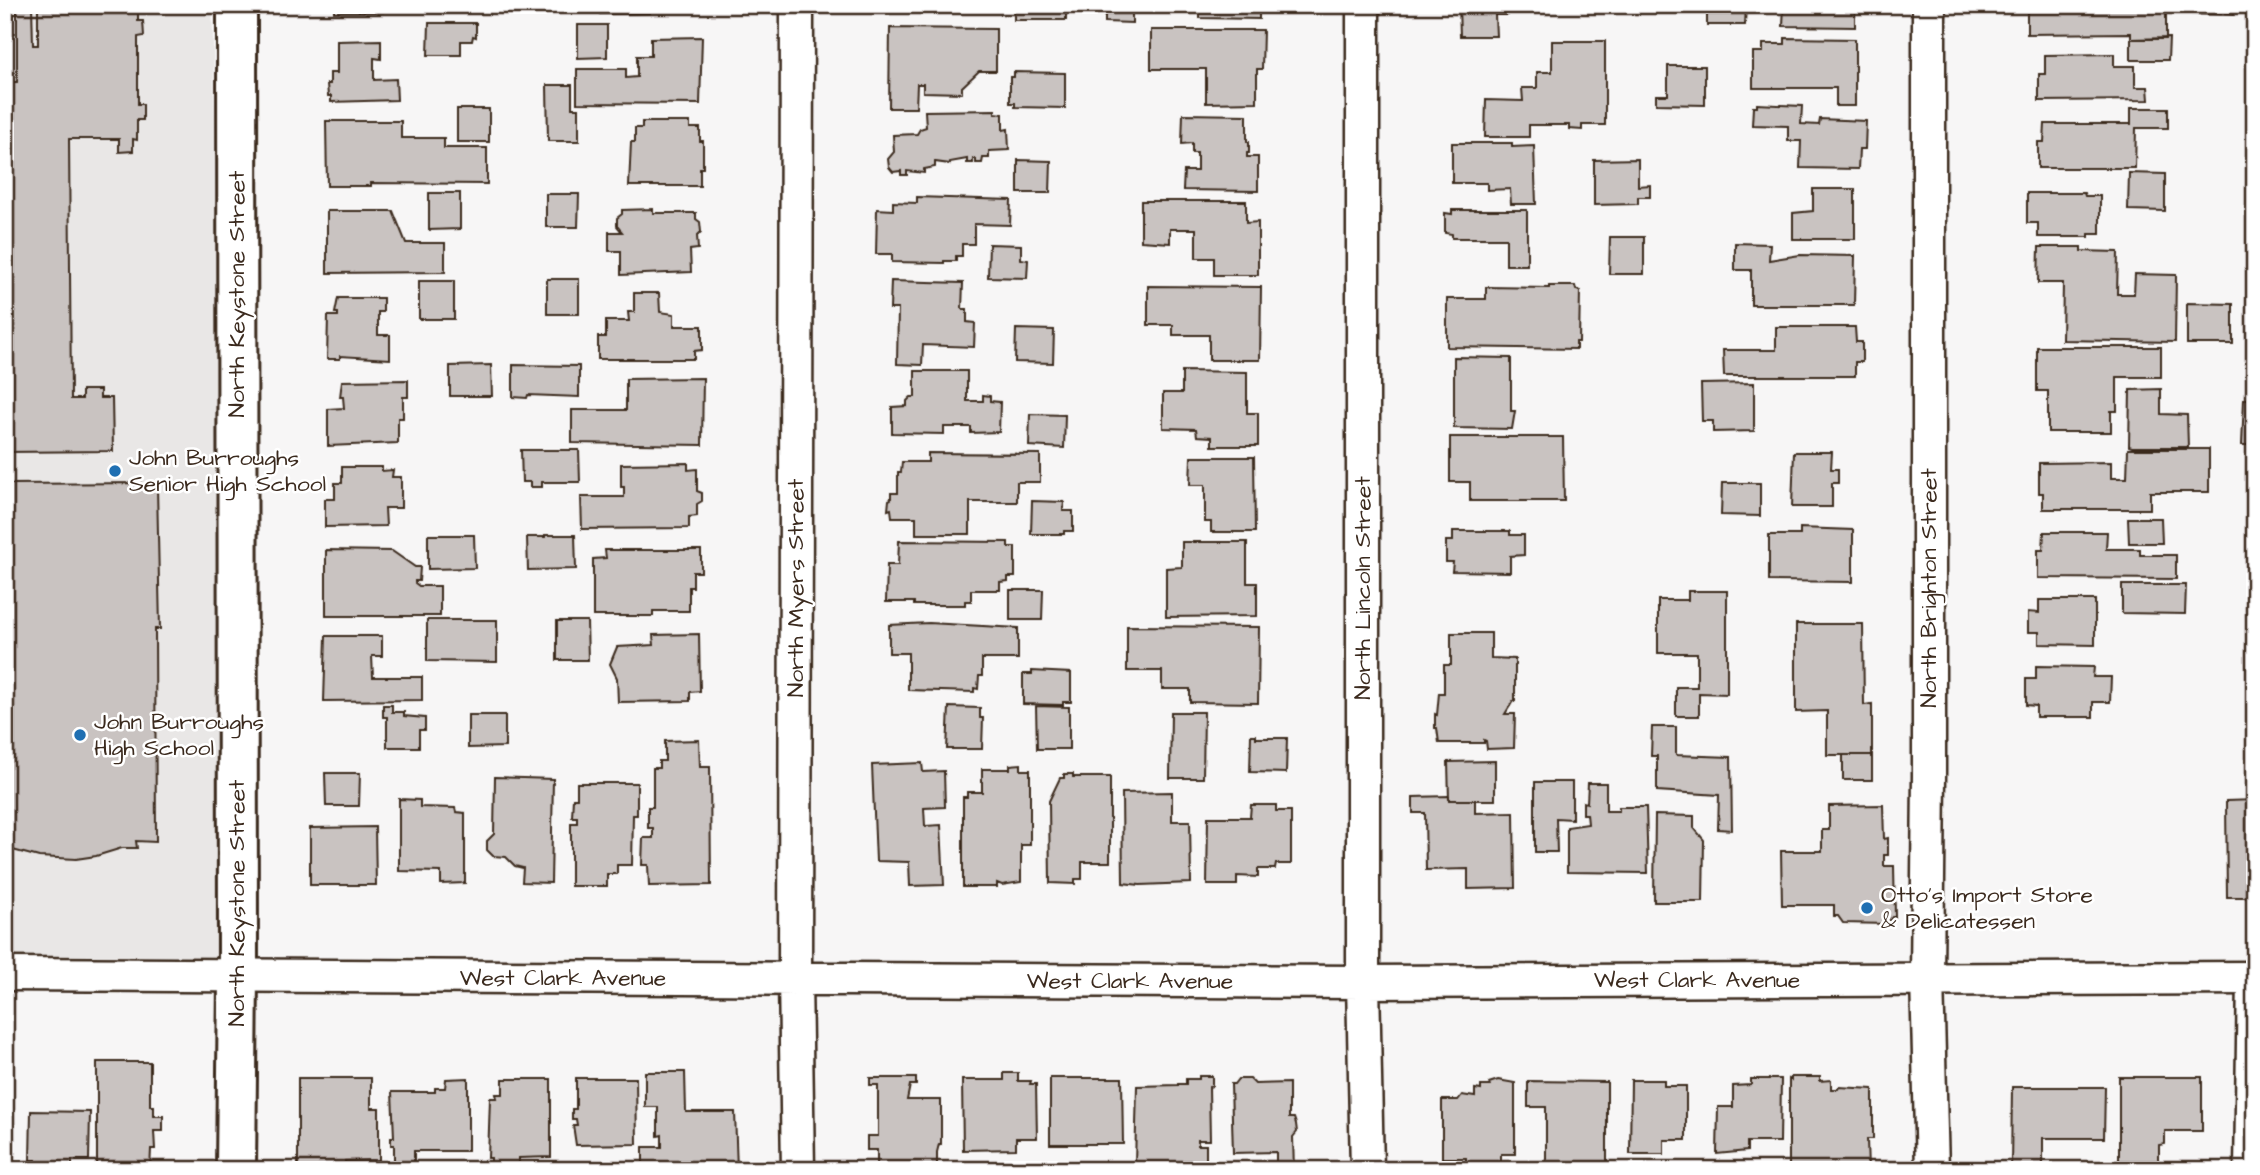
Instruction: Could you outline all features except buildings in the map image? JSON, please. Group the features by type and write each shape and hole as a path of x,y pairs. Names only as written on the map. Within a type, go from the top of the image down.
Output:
{"street":[{"name":"North Keystone Street","path":"236,1170 237,5"},
{"name":"North Myers Street","path":"797,5 795,978 798,1170"},
{"name":"North Lincoln Street","path":"1363,5 1363,982 1367,1170"},
{"name":"North Brighton Street","path":"1928,5 1927,978 1932,1170"},
{"name":"West Clark Avenue","path":"5,974 1363,982 2250,978"}],"lane":[{"path":"2243,1170 2250,978"}],"shaded area":[{"name":"John Burroughs Senior High School","path":"5,5 212,5 238,977 5,974"}],"place":[{"name":"John Burroughs Senior High School","path":"115,471"},
{"name":"John Burroughs High School","path":"80,735"},
{"name":"Otto's Import Store & Delicatessen","path":"1867,908"}]}
